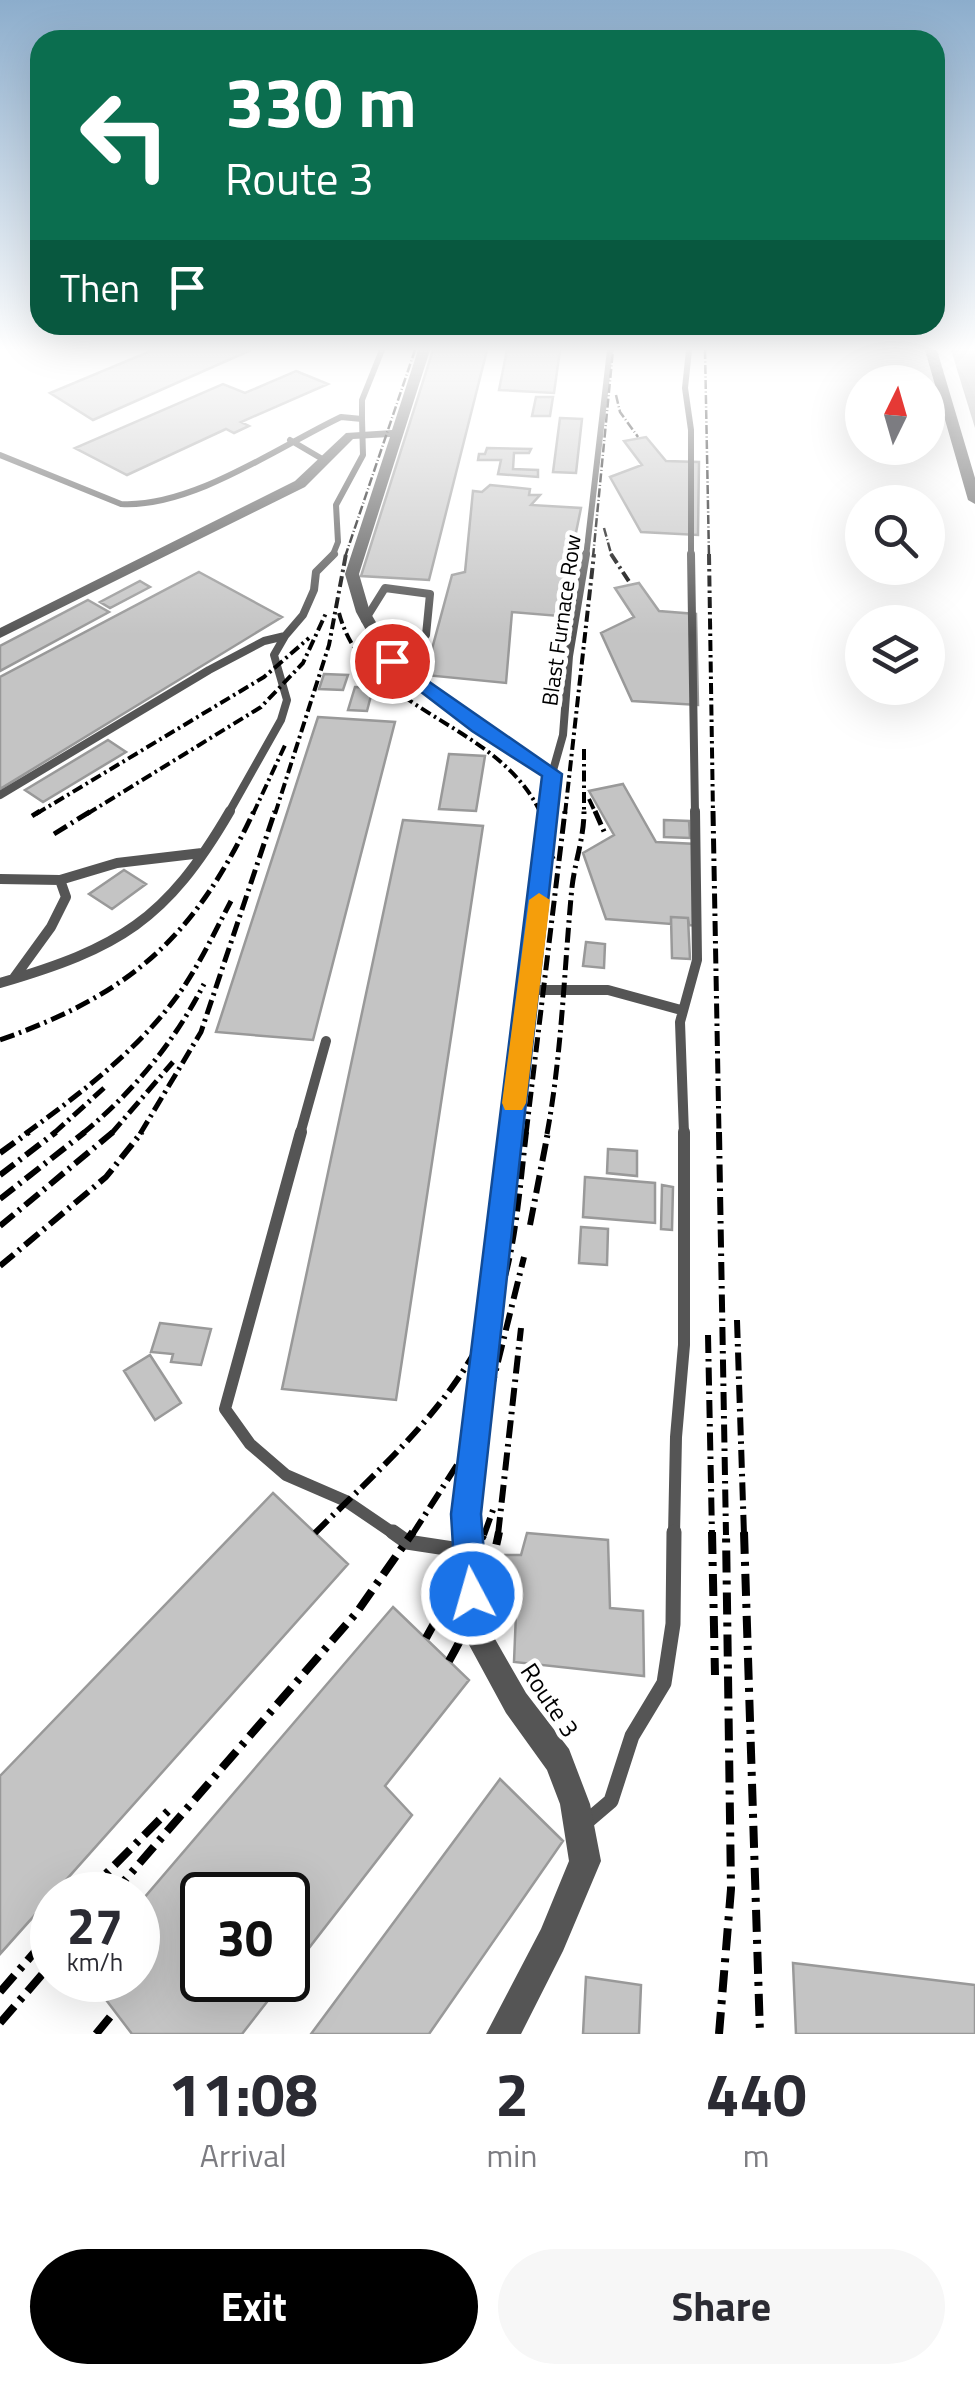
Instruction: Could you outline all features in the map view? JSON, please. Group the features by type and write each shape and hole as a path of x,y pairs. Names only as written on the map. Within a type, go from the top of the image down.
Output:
{"street":[{"path":"0,634 300,484 340,445"},
{"path":"393,445 352,574 356,601 392,661 478,727 552,774"},
{"path":"959,445 975,500"},
{"name":"Route 3","path":"503,2034 552,1940 585,1860 558,1760 516,1703 482,1643 467,1551 466,1514 552,774"}],"lane":[{"path":"0,455 32,462 124,505 146,506 189,490 280,445"},
{"path":"298,445 324,460"},
{"path":"0,982 80,958 136,928 171,897 202,853 282,720 287,700 274,655 302,615 314,590 316,572 332,559 341,542 336,505 363,464 364,445"},
{"name":"Blast Furnace Row","path":"552,774 563,735 569,656 593,514 600,445"},
{"path":"579,1828 612,1801 632,1736 664,1683 673,1624 676,1438 684,1345 682,1010 696,960 698,882 691,721 691,445"},
{"path":"366,620 385,588 430,594 426,635 392,661"},
{"path":"0,795 209,670 264,641 285,636"},
{"path":"0,878 40,876 60,880 117,864 202,853"},
{"path":"13,978 51,926 66,897 60,880"},
{"path":"526,990 608,990 682,1010"},
{"path":"326,1041 225,1409 250,1444 286,1474 346,1502 407,1542 467,1551"}],"building":[{"path":"82,445 192,445 127,475 75,448"},
{"path":"403,445 463,445 429,580 361,576"},
{"path":"557,445 579,445 576,473 553,472"},
{"path":"627,445 653,445 666,461 699,462 698,535 641,532 610,477 642,465"},
{"path":"487,448 531,449 529,453 514,453 513,469 538,470 538,477 498,474 501,460 478,460"},
{"path":"490,485 530,489 529,495 540,495 531,505 581,508 559,616 512,612 506,683 425,675 452,575 465,572 473,491 482,492"},
{"path":"199,572 282,617 0,789 0,677"},
{"path":"140,581 150,587 110,608 100,602"},
{"path":"639,583 659,611 696,614 698,705 632,701 601,633 634,617 615,588"},
{"path":"88,600 109,612 0,671 0,646"},
{"path":"324,674 348,675 343,690 319,689"},
{"path":"355,687 373,688 367,711 348,710"},
{"path":"318,717 395,722 313,1040 216,1032"},
{"path":"108,740 126,752 43,802 25,790"},
{"path":"449,754 485,756 476,811 439,809"},
{"path":"623,784 656,842 697,844 696,926 689,925 688,918 671,917 671,924 606,919 583,853 614,835 589,791"},
{"path":"403,820 483,826 396,1400 282,1389"},
{"path":"664,820 689,821 690,838 664,837"},
{"path":"124,870 146,884 112,909 89,894"},
{"path":"671,917 688,918 690,959 672,958"},
{"path":"586,942 605,944 604,968 583,966"},
{"path":"608,1149 637,1151 637,1176 607,1173"},
{"path":"585,1177 655,1183 655,1223 583,1217"},
{"path":"662,1185 673,1187 672,1230 661,1229"},
{"path":"581,1227 608,1229 607,1265 579,1263"},
{"path":"160,1323 211,1329 201,1365 171,1362 173,1354 151,1352"},
{"path":"150,1355 181,1403 155,1420 124,1371"},
{"path":"273,1493 348,1564 73,1872 30,1872 30,1920 0,1954 0,1776"},
{"path":"527,1533 608,1540 610,1608 643,1611 644,1676 514,1662 516,1613 498,1612 505,1555 521,1555"},
{"path":"393,1607 469,1680 385,1786 412,1815 310,1947 310,1872 180,1872 180,2002 267,2002 242,2034 132,2034 108,2002 160,2002 160,1879"},
{"path":"500,1779 563,1841 429,2034 311,2034"},
{"path":"793,1963 975,1985 975,2034 796,2034"},
{"path":"586,1977 641,1985 639,2034 583,2034"}],"railway":[{"path":"346,554 383,445"},
{"path":"593,557 604,445"},
{"path":"707,445 709,557"},
{"path":"604,528 611,554"},
{"path":"275,814 329,645 346,554"},
{"path":"565,814 594,554"},
{"path":"611,554 630,583"},
{"path":"709,554 713,814"},
{"path":"87,814 261,707 303,663 327,611"},
{"path":"339,613 354,647 376,674 496,758 521,783 541,813"},
{"path":"36,814 264,677 309,638"},
{"path":"253,814 286,743"},
{"path":"584,749 584,811"},
{"path":"589,799 596,814"},
{"path":"32,816 40,811"},
{"path":"54,834 91,811"},
{"path":"0,1040 87,1002 154,955 208,893 254,811"},
{"path":"140,1134 201,1032 275,811"},
{"path":"526,1134 565,811"},
{"path":"547,1134 572,887 584,811"},
{"path":"595,811 606,836"},
{"path":"713,811 719,1134"},
{"path":"541,813 553,859"},
{"path":"25,1134 145,1035 193,973 231,901"},
{"path":"82,1134 151,1065 204,984"},
{"path":"112,1133 173,1062"},
{"path":"53,1134 104,1088"},
{"path":"0,1153 29,1132"},
{"path":"0,1175 56,1132"},
{"path":"0,1199 85,1132"},
{"path":"0,1266 106,1177 142,1132"},
{"path":"315,1533 442,1401 481,1339 496,1306 508,1263 526,1132"},
{"path":"530,1225 548,1132"},
{"path":"719,1132 726,1535"},
{"path":"0,1226 112,1133"},
{"path":"412,1535 466,1451 486,1410 524,1257"},
{"path":"737,1320 744,1535"},
{"path":"498,1535 521,1328"},
{"path":"708,1335 712,1535"},
{"path":"484,1535 493,1510"},
{"path":"132,1872 357,1612 413,1532"},
{"path":"426,1638 485,1532"},
{"path":"449,1661 479,1599 499,1532"},
{"path":"712,1532 715,1675"},
{"path":"719,2034 731,1889 726,1532"},
{"path":"744,1532 760,2034"},
{"path":"108,1872 173,1806"},
{"path":"0,1992 30,1957"},
{"path":"0,2023 30,1988"},
{"path":"96,2034 115,2011"}],"slow traffic":[{"path":"514,1103 539,900"}],"route":[{"path":"392,661 406,676 478,727 552,774 466,1514 467,1570 472,1594"}]}
